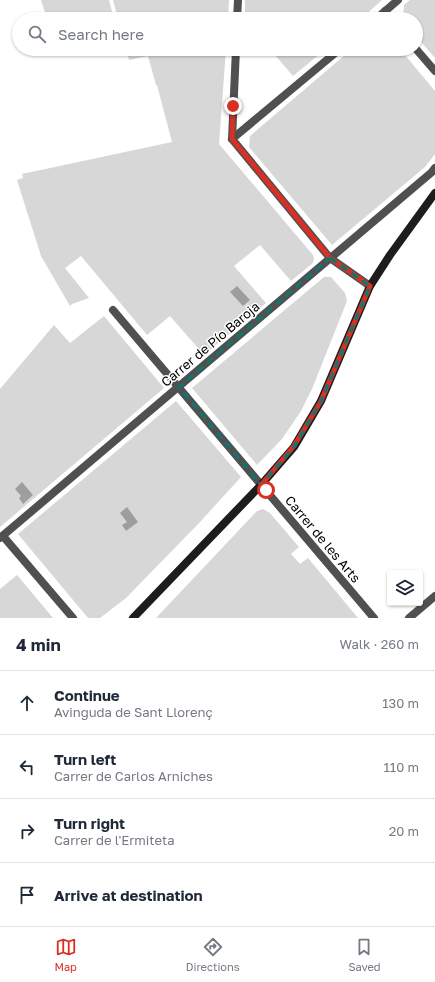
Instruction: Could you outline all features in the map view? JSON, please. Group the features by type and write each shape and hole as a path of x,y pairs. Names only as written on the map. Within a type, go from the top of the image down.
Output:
{"street":[{"path":"237,12 238,0"},
{"path":"385,11 398,0"},
{"path":"236,56 232,139 330,258 370,286"},
{"path":"232,139 332,56"},
{"path":"423,56 435,71"},
{"name":"Carrer de Pío Baroja","path":"1,537 435,168"},
{"path":"133,618 261,485 294,446 315,412 370,286 435,192"},
{"name":"Carrer de les Arts","path":"113,310 374,618"},
{"path":"1,537 72,617"},
{"path":"408,618 435,596"}],"highlighted area":[{"path":"330,258 370,286 321,401 294,447 261,485 179,387"}],"shaded area":[{"path":"41,0 109,0 112,12 45,12"},
{"path":"113,0 229,0 228,12 116,12"},
{"path":"245,0 382,0 369,12 245,12"},
{"path":"410,0 435,0 435,58 423,44 423,12 404,12 404,5"},
{"path":"128,56 148,56 129,60"},
{"path":"148,56 225,56 219,144 313,255 314,259 313,263 291,281 260,245 234,266 266,303 204,355 170,316 147,335 81,256 65,268 89,298 70,306 41,256 17,180 23,178 22,174 172,142"},
{"path":"276,56 317,56 293,76"},
{"path":"344,56 406,56 435,91 435,154 425,167 332,245 249,147 250,136"},
{"path":"324,277 331,277 345,293 347,301 312,389 301,411 282,439 257,465 192,388"},
{"path":"237,286 250,300 243,306 230,292"},
{"path":"104,316 164,388 0,527 0,389 54,325 70,343"},
{"path":"176,401 241,477 200,522 126,598 100,618 88,618 18,534"},
{"path":"22,482 33,495 23,504 19,498 21,496 15,489"},
{"path":"127,507 138,522 126,531 122,525 127,522 120,513"},
{"path":"263,509 270,513 299,547 291,554 300,564 308,558 358,618 156,618 257,511"},
{"path":"17,575 53,618 0,618 0,589"}],"route":[{"path":"233,106 232,139 330,258 370,286 321,401 294,446 261,485 266,490"}]}
